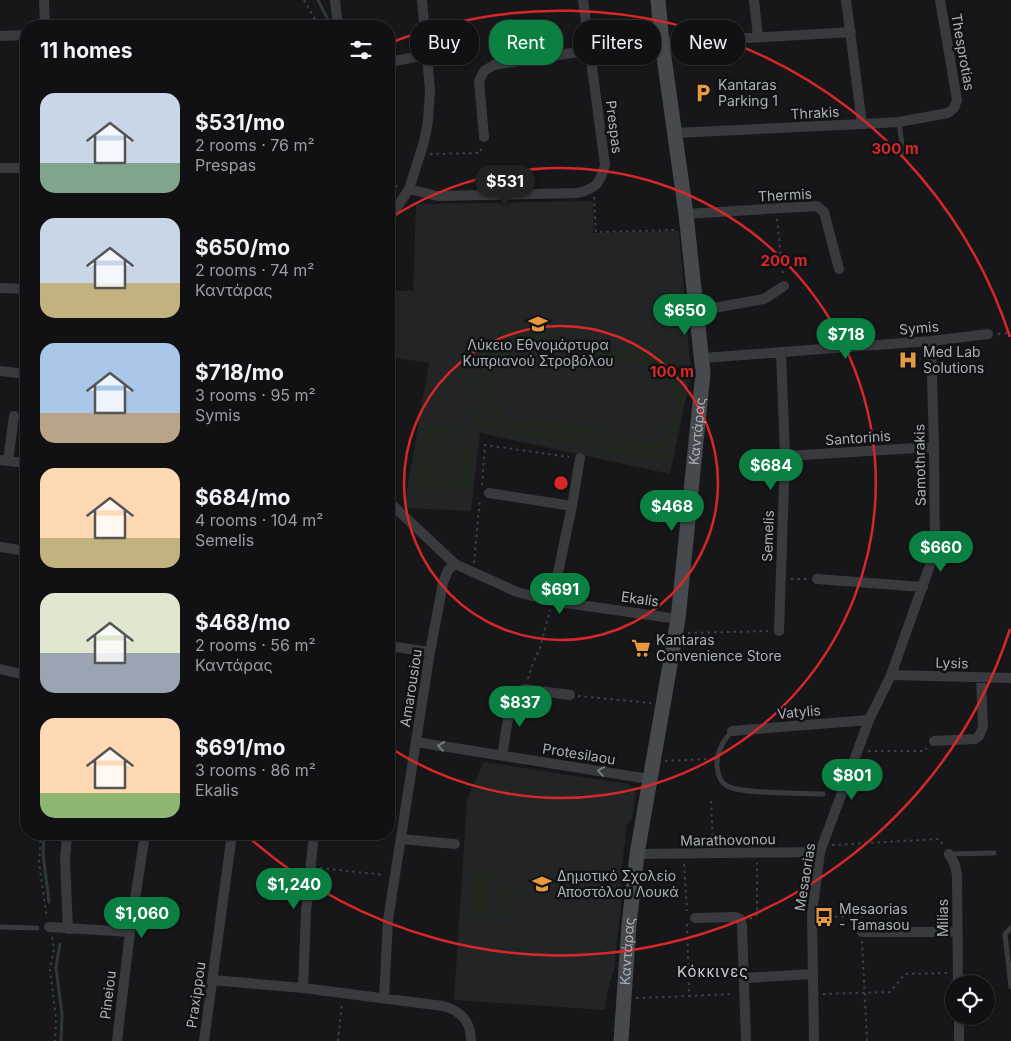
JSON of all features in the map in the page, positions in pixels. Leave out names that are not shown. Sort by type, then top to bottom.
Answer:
[{"type":"street","points":[[44,0],[45,20]]},
{"type":"street","points":[[335,0],[337,20]]},
{"type":"street","points":[[422,0],[423,20]]},
{"type":"street","name":"Prespas","points":[[583,0],[586,20]]},
{"type":"street","name":"Καντάρας","points":[[658,0],[660,20]]},
{"type":"street","points":[[754,0],[758,37]]},
{"type":"street","points":[[846,0],[862,124]]},
{"type":"street","name":"Thesprotias","points":[[940,0],[957,100],[954,108]]},
{"type":"street","points":[[661,38],[758,37],[850,32]]},
{"type":"street","points":[[0,36],[20,35]]},
{"type":"street","name":"Καντάρας","points":[[621,1041],[637,854],[677,626],[703,373],[686,214],[661,38]]},
{"type":"street","points":[[484,137],[479,81],[484,71],[494,65],[573,49]]},
{"type":"street","points":[[395,61],[410,58]]},
{"type":"street","points":[[395,210],[409,189],[428,121],[430,98],[427,65]]},
{"type":"street","name":"Prespas","points":[[592,65],[605,165],[601,177],[594,188]]},
{"type":"street","name":"Thrakis","points":[[675,133],[899,122],[948,112],[954,108]]},
{"type":"street","points":[[0,168],[20,168]]},
{"type":"street","points":[[409,189],[437,196],[578,193],[594,188]]},
{"type":"street","name":"Thermis","points":[[686,214],[818,206],[824,212],[839,269]]},
{"type":"street","points":[[697,311],[764,299],[784,286]]},
{"type":"street","points":[[0,288],[20,289]]},
{"type":"street","name":"Symis","points":[[702,358],[931,341],[988,334]]},
{"type":"street","name":"Samothrakis","points":[[923,587],[935,552],[931,341]]},
{"type":"street","name":"Semelis","points":[[779,631],[785,456],[781,352]]},
{"type":"street","points":[[0,371],[20,373]]},
{"type":"street","points":[[14,416],[4,461],[20,463]]},
{"type":"street","name":"Santorinis","points":[[785,456],[934,447]]},
{"type":"street","points":[[552,601],[580,458]]},
{"type":"street","points":[[489,493],[572,506]]},
{"type":"street","points":[[395,508],[455,564]]},
{"type":"street","points":[[0,548],[20,550]]},
{"type":"street","name":"Ekalis","points":[[455,564],[517,592],[552,601],[677,626]]},
{"type":"street","name":"Amarousiou","points":[[384,998],[388,920],[430,652],[443,583],[448,570],[455,564]]},
{"type":"street","points":[[817,579],[923,587]]},
{"type":"street","name":"Mesaorias","points":[[814,1041],[812,918],[821,849],[869,720],[891,675],[923,587]]},
{"type":"street","points":[[395,647],[430,652]]},
{"type":"street","points":[[0,669],[20,674]]},
{"type":"street","name":"Lysis","points":[[891,675],[1011,678]]},
{"type":"street","points":[[934,741],[975,740],[979,736],[983,727],[981,678]]},
{"type":"street","points":[[502,756],[515,696],[518,691],[525,688],[570,695]]},
{"type":"street","name":"Vatylis","points":[[732,731],[869,720]]},
{"type":"street","name":"Protesilaou","points":[[416,742],[649,779]]},
{"type":"street","points":[[402,839],[455,844]]},
{"type":"street","points":[[67,840],[65,860],[68,929]]},
{"type":"street","name":"Pineiou","points":[[117,1041],[130,932],[144,840]]},
{"type":"street","name":"Praxippou","points":[[204,1041],[231,840]]},
{"type":"street","points":[[303,988],[313,840]]},
{"type":"street","name":"Marathovonou","points":[[637,854],[757,853],[821,849]]},
{"type":"street","name":"Milias","points":[[949,854],[955,865],[957,875],[958,972]]},
{"type":"street","points":[[695,918],[735,917],[740,919],[745,978],[746,1041]]},
{"type":"street","points":[[49,926],[68,929],[130,932]]},
{"type":"street","points":[[862,932],[957,932]]},
{"type":"street","points":[[745,978],[813,974]]},
{"type":"street","points":[[212,980],[303,988],[443,1006],[458,1011],[470,1029],[471,1041]]},
{"type":"street","points":[[959,1025],[959,1041]]},
{"type":"lane","points":[[899,122],[903,153]]},
{"type":"lane","points":[[732,731],[721,747],[717,759],[719,775],[726,785],[740,790],[823,794]]},
{"type":"lane","points":[[949,854],[994,853]]},
{"type":"lane","points":[[0,927],[37,928]]},
{"type":"lane","points":[[1011,928],[1005,934],[1011,987]]},
{"type":"path","points":[[304,0],[316,20]]},
{"type":"path","points":[[420,154],[480,153],[484,137]]},
{"type":"path","points":[[594,188],[596,232],[688,230]]},
{"type":"path","points":[[776,209],[784,286]]},
{"type":"path","points":[[988,334],[1011,333]]},
{"type":"path","points":[[474,572],[485,445],[580,458]]},
{"type":"path","points":[[781,579],[817,579]]},
{"type":"path","points":[[525,688],[540,648],[552,601]]},
{"type":"path","points":[[677,626],[779,631]]},
{"type":"path","points":[[570,695],[663,704]]},
{"type":"path","points":[[857,752],[924,750],[934,741]]},
{"type":"path","points":[[653,761],[717,759]]},
{"type":"path","points":[[711,801],[714,854]]},
{"type":"path","points":[[821,849],[939,839],[949,854]]},
{"type":"path","points":[[742,925],[757,915],[757,853]]},
{"type":"path","points":[[684,854],[689,996]]},
{"type":"path","points":[[310,868],[394,876]]},
{"type":"path","points":[[812,918],[863,916],[862,932],[867,1041]]},
{"type":"path","points":[[813,995],[890,992],[905,974],[958,972]]},
{"type":"path","points":[[338,1041],[344,993]]},
{"type":"path","points":[[624,998],[745,994]]},
{"type":"shaded area","name":"Λύκειο Εθνομάρτυρα Κυπριανού Στροβόλου","points":[[593,201],[594,233],[679,231],[691,374],[670,474],[480,433],[471,511],[404,508],[429,363],[395,358],[395,291],[413,291],[416,204]]},
{"type":"shaded area","points":[[523,328],[543,330],[550,335],[666,356],[681,366],[686,377],[679,424],[670,440],[663,447],[672,450],[670,463],[473,426],[474,414],[485,414],[478,394],[478,382],[483,359],[489,348],[504,333]],"holes":[[[523,343],[661,369],[673,388],[676,411],[668,431],[660,439],[649,444],[634,443],[634,436],[524,417],[523,423],[509,418],[500,409],[495,397],[493,384],[495,370],[501,358],[510,348]]]},
{"type":"shaded area","points":[[421,425],[451,428],[443,491],[413,488]]},
{"type":"shaded area","points":[[451,447],[474,449],[470,489],[446,486]]},
{"type":"shaded area","name":"Δημοτικό Σχολείο Αποστόλου Λουκά","points":[[484,762],[628,784],[635,789],[632,819],[627,824],[620,883],[623,886],[614,970],[608,989],[605,1010],[454,1000],[467,799]]},
{"type":"shaded area","points":[[471,873],[493,874],[491,914],[469,913]]},
{"type":"shaded area","points":[[498,886],[513,887],[511,915],[496,914]]},
{"type":"waterway","points":[[318,0],[328,20]]},
{"type":"waterway","points":[[44,840],[43,854],[49,902]]},
{"type":"waterway","points":[[60,944],[56,967],[62,1015],[61,1041]]},
{"type":"place","name":"Kantaras Parking 1","points":[[703,93]]},
{"type":"place","name":"Λύκειο Εθνομάρτυρα Κυπριανού Στροβόλου","points":[[538,324]]},
{"type":"place","name":"Med Lab Solutions","points":[[908,360]]},
{"type":"place","name":"Kantaras Convenience Store","points":[[641,648]]},
{"type":"place","name":"Δημοτικό Σχολείο Αποστόλου Λουκά","points":[[542,884]]},
{"type":"place","name":"Mesaorias - Tamasou","points":[[824,917]]},
{"type":"district","name":"Κόκκινες","points":[[713,972]]}]
